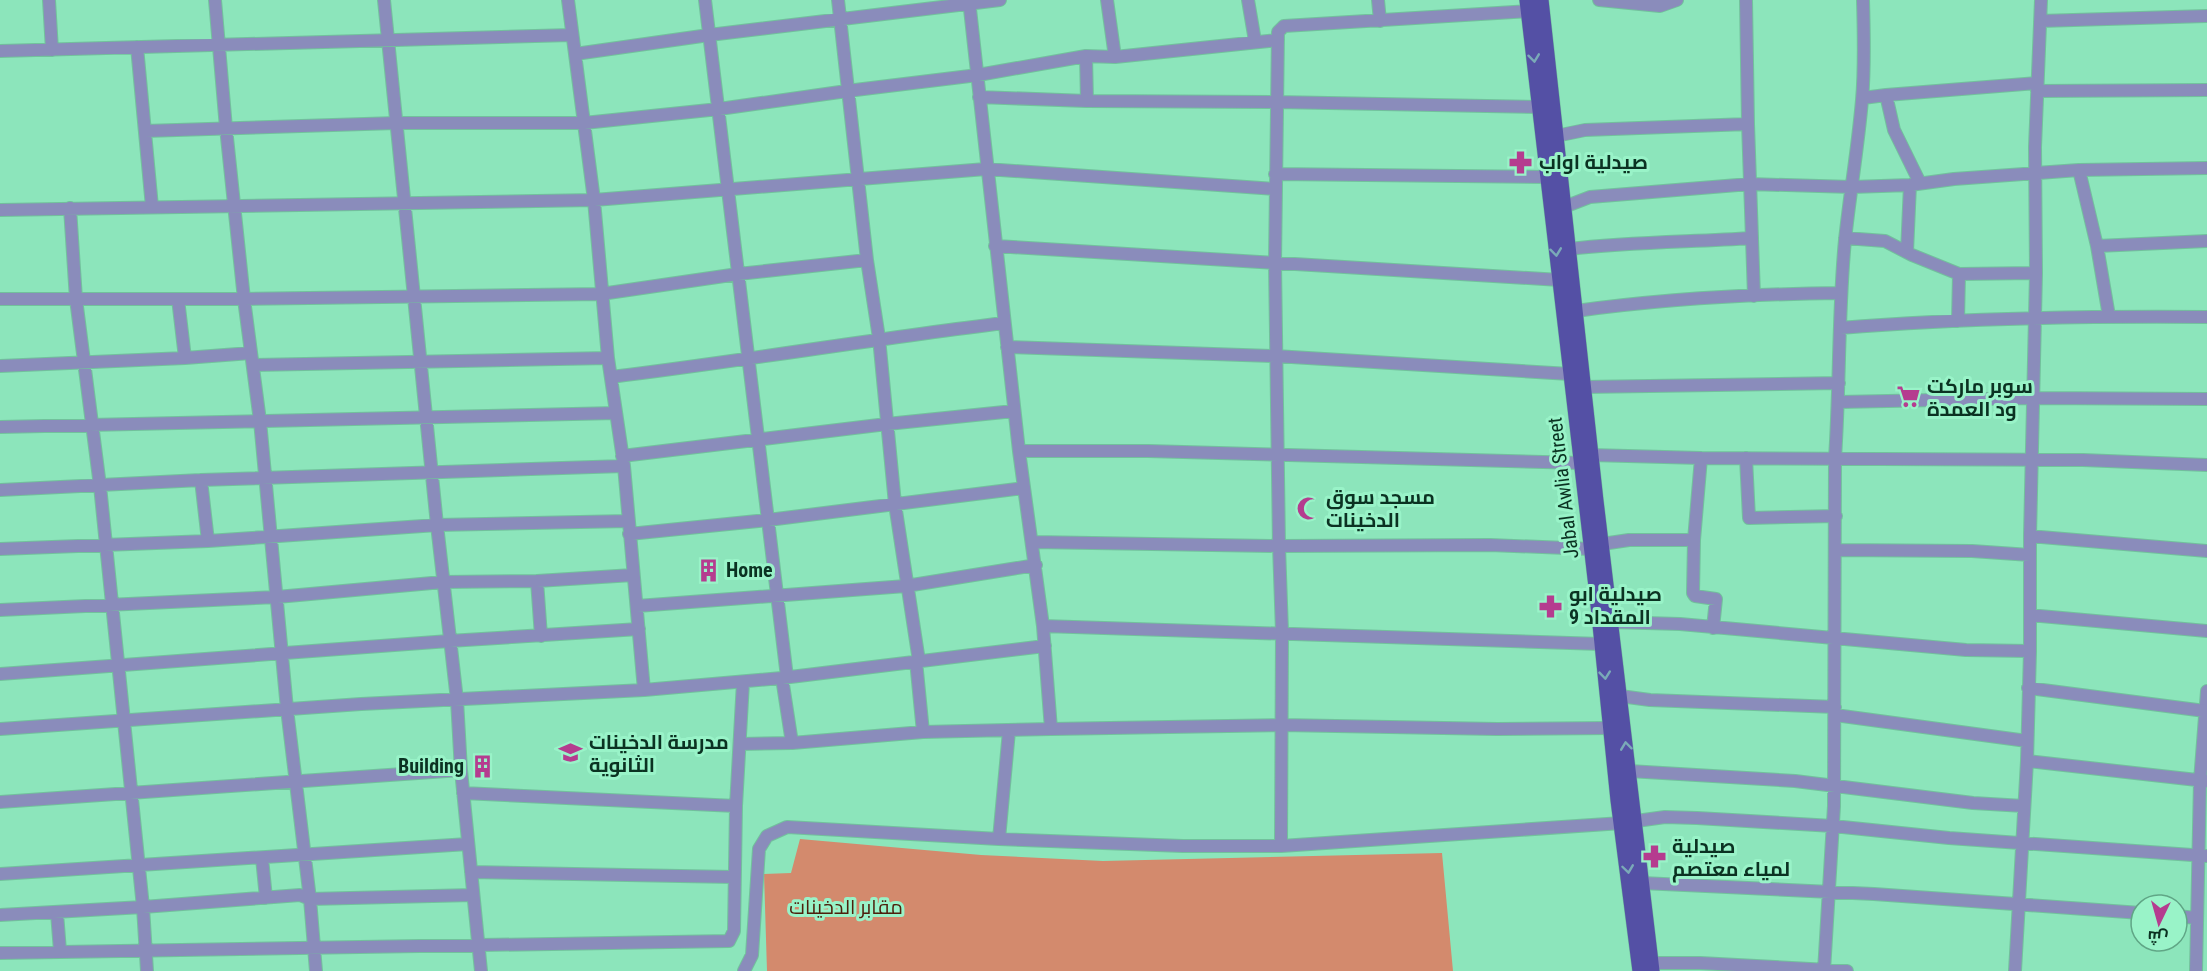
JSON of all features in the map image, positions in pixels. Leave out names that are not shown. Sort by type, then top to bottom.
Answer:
[{"type":"main road","name":"Jabal Awlia Street","points":[[1541,0],[1575,311],[1570,374],[1586,459],[1596,547],[1601,644],[1611,728],[1628,822],[1648,968]]},
{"type":"main road","name":"Jabal Awlia Street","points":[[1528,5],[1560,280],[1584,387],[1586,459]]},
{"type":"main road","name":"Jabal Awlia Street","points":[[1596,547],[1611,622],[1629,771],[1628,822],[1642,883],[1648,968]]},
{"type":"street","points":[[49,0],[52,50]]},
{"type":"street","points":[[215,0],[226,128],[260,422],[287,710],[310,899],[316,971]]},
{"type":"street","points":[[384,0],[436,525],[457,700],[463,793],[481,971]]},
{"type":"street","points":[[568,0],[594,200],[608,358],[623,461],[644,690]]},
{"type":"street","points":[[705,0],[778,597],[792,744]]},
{"type":"street","points":[[838,0],[857,179],[879,338],[895,504],[917,661],[923,732]]},
{"type":"street","points":[[575,54],[969,1],[1000,0]]},
{"type":"street","points":[[1107,0],[1115,57]]},
{"type":"street","points":[[1248,0],[1255,41]]},
{"type":"street","points":[[1378,0],[1380,21]]},
{"type":"street","points":[[1599,0],[1660,6],[1677,0]]},
{"type":"street","points":[[1746,0],[1754,296]]},
{"type":"street","points":[[1824,970],[1833,826],[1835,458],[1839,402],[1841,293],[1845,238],[1863,98],[1865,41],[1863,0]]},
{"type":"street","points":[[2015,971],[2027,760],[2030,651],[2030,536],[2036,273],[2035,173],[2041,0]]},
{"type":"street","points":[[969,1],[1014,411],[1043,626],[1051,729]]},
{"type":"street","points":[[1281,846],[1282,632],[1275,356],[1278,32],[1284,26],[1380,21],[1528,5]]},
{"type":"street","points":[[2040,21],[2207,16]]},
{"type":"street","points":[[0,51],[571,35]]},
{"type":"street","points":[[146,131],[396,123],[584,123],[719,109],[978,75],[1086,56],[1115,57],[1278,40]]},
{"type":"street","points":[[137,46],[152,207]]},
{"type":"street","points":[[1086,56],[1087,101]]},
{"type":"street","points":[[1863,98],[2037,87],[2207,90]]},
{"type":"street","points":[[1886,95],[1894,130],[1915,184],[1907,252]]},
{"type":"street","points":[[979,97],[1087,101],[1540,107]]},
{"type":"street","points":[[1556,136],[1595,129],[1748,124]]},
{"type":"street","points":[[1564,207],[1590,197],[1750,184],[1852,187],[2079,170],[2207,168]]},
{"type":"street","points":[[0,210],[405,205],[594,200],[986,169],[1275,189]]},
{"type":"street","points":[[2079,170],[2097,246],[2109,316]]},
{"type":"street","points":[[1275,174],[1548,177]]},
{"type":"street","points":[[70,208],[76,299],[100,486],[104,545],[144,907],[147,971]]},
{"type":"street","points":[[1569,249],[1620,244],[1752,238]]},
{"type":"street","points":[[1845,238],[1885,241],[1959,274],[2036,273]]},
{"type":"street","points":[[2097,246],[2207,241]]},
{"type":"street","points":[[995,246],[1560,280]]},
{"type":"street","points":[[0,299],[244,299],[601,294],[738,274],[867,260]]},
{"type":"street","points":[[1958,321],[1959,274]]},
{"type":"street","points":[[1575,311],[1627,304],[1841,293]]},
{"type":"street","points":[[178,299],[185,358]]},
{"type":"street","points":[[1840,328],[1934,321],[2109,316],[2207,317]]},
{"type":"street","points":[[611,377],[749,360],[879,338],[1004,323]]},
{"type":"street","points":[[1007,347],[1275,356],[1570,374]]},
{"type":"street","points":[[0,366],[185,358],[421,362],[608,358]]},
{"type":"street","points":[[1584,387],[1839,383]]},
{"type":"street","points":[[1839,402],[2033,398],[2207,399]]},
{"type":"street","points":[[0,490],[201,480],[432,473],[623,461],[757,440],[1014,411]]},
{"type":"street","points":[[0,427],[616,413]]},
{"type":"street","points":[[1019,451],[1148,451],[1277,456],[1586,459],[2083,460],[2207,465]]},
{"type":"street","points":[[1701,458],[1694,540],[1693,593],[1695,596],[1716,599],[1713,628]]},
{"type":"street","points":[[1746,458],[1749,518],[1836,516]]},
{"type":"street","points":[[201,480],[207,541]]},
{"type":"street","points":[[629,534],[768,520],[1024,489]]},
{"type":"street","points":[[0,549],[207,541],[436,525],[628,521]]},
{"type":"street","points":[[2030,536],[2207,552]]},
{"type":"street","points":[[1033,542],[1279,546],[1596,547],[1629,540],[1694,540]]},
{"type":"street","points":[[1836,550],[1972,551],[2030,555]]},
{"type":"street","points":[[637,606],[778,597],[906,585],[1036,565]]},
{"type":"street","points":[[0,610],[277,597],[443,582],[537,581],[633,575]]},
{"type":"street","points":[[537,581],[541,636]]},
{"type":"street","points":[[2030,615],[2207,632]]},
{"type":"street","points":[[1611,622],[1644,622],[1966,650],[2030,651]]},
{"type":"street","points":[[1043,626],[1601,644]]},
{"type":"street","points":[[0,674],[639,629]]},
{"type":"street","points":[[0,729],[644,690],[743,682],[1045,646]]},
{"type":"street","points":[[0,953],[729,941],[734,931],[733,877],[743,682]]},
{"type":"street","points":[[2028,688],[2205,711]]},
{"type":"street","points":[[2196,971],[2196,918],[2202,856],[2207,692]]},
{"type":"street","points":[[1620,696],[1650,700],[1835,711],[2027,741]]},
{"type":"street","points":[[740,744],[792,744],[923,732],[1051,729],[1282,725],[1497,729],[1611,728]]},
{"type":"street","points":[[999,839],[1009,731]]},
{"type":"street","points":[[2027,760],[2203,781]]},
{"type":"street","points":[[0,802],[461,770]]},
{"type":"street","points":[[1629,771],[1834,785],[1871,792],[2024,806]]},
{"type":"street","points":[[463,793],[736,806]]},
{"type":"street","points":[[743,971],[752,955],[759,849],[767,836],[787,826],[999,839],[1184,846],[1281,846],[1628,822],[1665,817],[1833,826],[2021,844],[2202,856]]},
{"type":"street","points":[[0,874],[468,844]]},
{"type":"street","points":[[262,858],[266,898]]},
{"type":"street","points":[[471,872],[733,877]]},
{"type":"street","points":[[1642,883],[1828,892],[2129,913]]},
{"type":"street","points":[[0,915],[300,895],[310,899],[473,895]]},
{"type":"street","points":[[57,913],[60,951]]},
{"type":"street","points":[[2189,917],[2196,918]]},
{"type":"street","points":[[1648,968],[1700,963],[1847,971]]},
{"type":"green space","name":"مقابر الدخينات","points":[[800,839],[981,855],[1103,861],[1442,853],[1453,971],[767,971],[764,874],[791,873]]},
{"type":"place","name":"صيدلية اواب","points":[[1521,162]]},
{"type":"place","name":"سوبر ماركت ود العمدة","points":[[1909,397]]},
{"type":"place","name":"مسجد سوق الدخينات","points":[[1308,509]]},
{"type":"place","name":"Home","points":[[708,570]]},
{"type":"place","name":"صيدلية ابو المقداد 9","points":[[1551,606]]},
{"type":"place","name":"مدرسة الدخينات الثانوية","points":[[571,753]]},
{"type":"place","name":"Building","points":[[482,766]]},
{"type":"place","name":"صيدلية لمياء معتصم","points":[[1654,857]]}]
